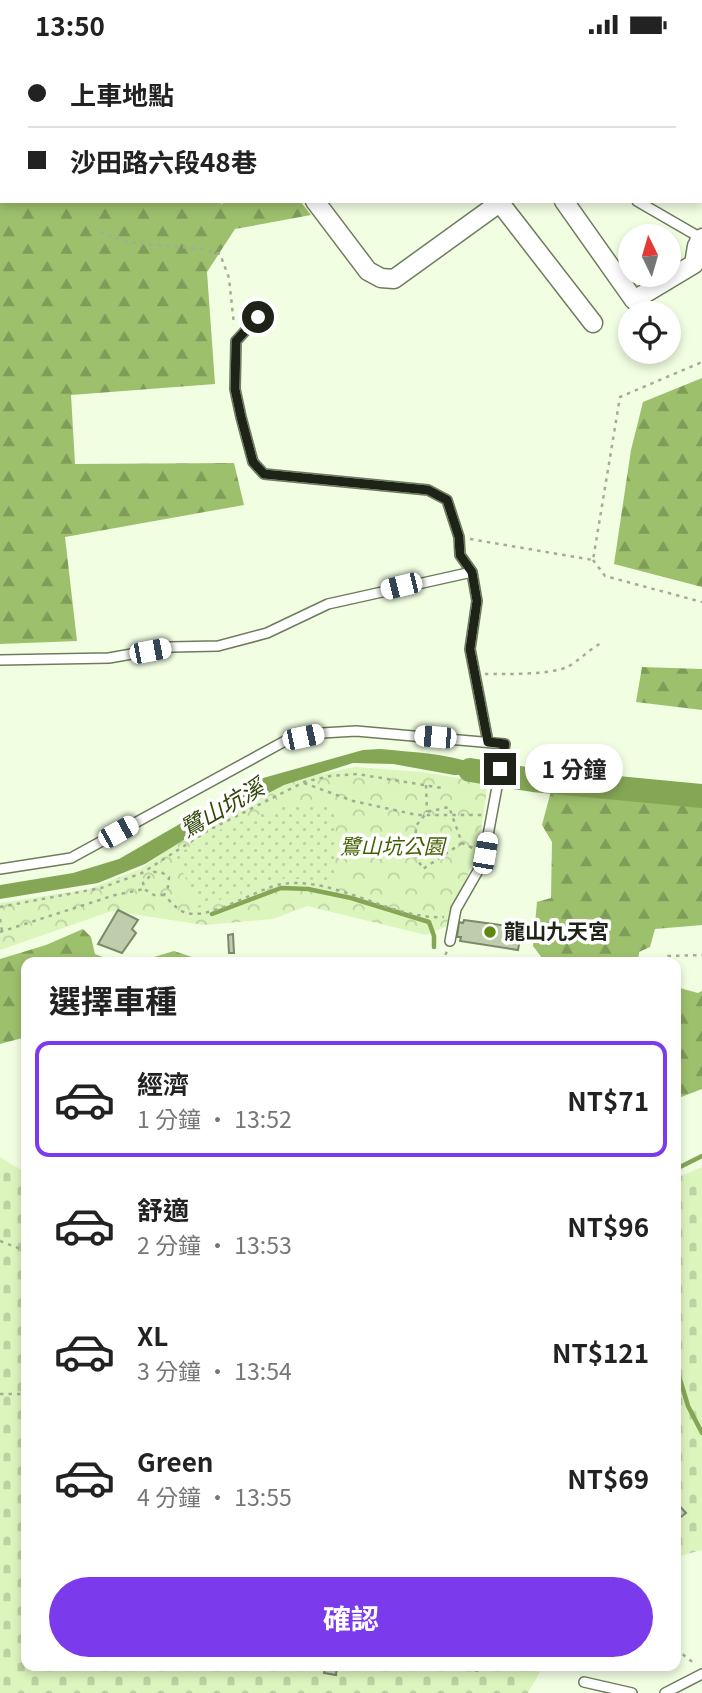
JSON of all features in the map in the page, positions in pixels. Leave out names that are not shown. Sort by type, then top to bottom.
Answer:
[{"type":"street","points":[[317,203],[368,271],[381,278],[394,279],[500,203]]},
{"type":"street","points":[[502,203],[593,323]]},
{"type":"street","points":[[565,203],[634,300],[694,264],[700,244]]},
{"type":"lane","points":[[640,203],[694,234],[700,244]]},
{"type":"lane","points":[[258,317],[236,341],[235,389],[253,462],[264,474],[428,490],[447,500],[459,537],[460,555],[472,572],[477,601],[470,649],[488,742]]},
{"type":"lane","points":[[0,660],[109,658],[171,647],[218,646],[267,633],[328,604],[472,572]]},
{"type":"lane","points":[[0,869],[71,857],[285,741],[322,733],[355,731],[505,744],[483,862],[456,909],[450,941]]},
{"type":"lane","points":[[665,1693],[702,1672]]},
{"type":"lane","points":[[584,1682],[632,1693]]},
{"type":"path","points":[[100,232],[127,242],[201,249],[220,254],[233,295],[236,349]]},
{"type":"path","points":[[593,560],[620,397],[702,362]]},
{"type":"path","points":[[459,537],[593,560],[605,576],[702,602]]},
{"type":"path","points":[[475,674],[539,672],[568,667],[590,648],[603,642]]},
{"type":"path","points":[[0,907],[101,888],[145,870],[209,830],[304,782],[357,774],[442,787]]},
{"type":"path","points":[[304,782],[353,801],[416,815],[492,814]]},
{"type":"path","points":[[426,785],[427,812]]},
{"type":"path","points":[[461,843],[423,869],[415,855],[416,826],[427,812],[449,807],[461,843],[485,853]]},
{"type":"path","points":[[145,870],[148,877]]},
{"type":"path","points":[[144,889],[143,883],[148,877],[154,872],[161,872],[169,877],[169,887],[164,895]]},
{"type":"path","points":[[0,919],[1,931],[115,895],[144,889],[155,895],[164,895],[181,912],[198,914],[281,884],[307,885],[369,899],[404,913],[428,918],[455,916]]},
{"type":"path","points":[[666,957],[702,955]]},
{"type":"path","points":[[0,1241],[21,1249]]},
{"type":"path","points":[[0,1394],[21,1394]]},
{"type":"path","points":[[681,1653],[702,1672]]},
{"type":"green space","points":[[0,203],[302,203],[311,215],[235,229],[207,272],[215,384],[71,395],[75,464],[234,463],[244,505],[65,537],[77,641],[0,644]]},
{"type":"green space","points":[[702,378],[702,587],[614,564],[631,450],[643,402]]},
{"type":"green space","points":[[642,667],[702,669],[702,710],[636,702]]},
{"type":"green space","name":"鷺山坑公園","points":[[355,767],[422,772],[488,783],[478,850],[447,926],[426,935],[307,906],[273,919],[204,925],[112,911],[0,950],[0,903],[89,889],[140,869],[205,824],[273,784]]},
{"type":"green space","points":[[551,791],[702,805],[702,925],[655,929],[650,947],[639,952],[638,957],[541,957],[533,946],[537,902],[551,898],[552,842],[542,825]]},
{"type":"green space","points":[[336,804],[335,881],[278,878],[198,908],[176,855],[214,832],[279,807]]},
{"type":"green space","points":[[83,929],[91,937],[95,954],[103,957],[21,957],[21,1038],[0,1044],[0,959],[46,945]]},
{"type":"green space","points":[[174,951],[192,957],[154,957]]},
{"type":"green space","points":[[681,988],[698,993],[702,991],[702,1089],[681,1097]]},
{"type":"green space","points":[[0,1157],[21,1170],[21,1671],[540,1671],[528,1693],[0,1693]]},
{"type":"green space","points":[[702,1167],[702,1550],[681,1556],[681,1176]]},
{"type":"water","points":[[380,749],[454,758],[495,774],[454,775],[393,764],[353,763],[284,785],[208,825],[145,864],[98,883],[0,899],[0,885],[73,873],[119,859],[256,780],[363,750]]},
{"type":"building","points":[[118,910],[138,920],[132,929],[136,933],[122,953],[98,944]]},
{"type":"building","name":"龍山九天宮","points":[[464,920],[522,928],[518,950],[460,941],[461,937],[457,937],[459,922],[463,923]]},
{"type":"building","points":[[233,934],[234,953],[229,953],[228,935]]},
{"type":"building","points":[[325,1671],[336,1671],[336,1675]]},
{"type":"waterway","name":"鷺山坑溪","points":[[470,770],[533,780],[702,796]]},
{"type":"waterway","points":[[212,914],[281,888],[308,889],[351,898],[429,922],[434,936],[434,947]]},
{"type":"waterway","points":[[681,1166],[702,1156]]},
{"type":"waterway","points":[[681,1383],[688,1406],[702,1433]]},
{"type":"place","name":"龍山九天宮","points":[[490,932]]},
{"type":"route","points":[[258,317],[236,341],[235,389],[253,462],[264,474],[428,490],[447,500],[459,537],[460,555],[472,572],[477,601],[470,649],[488,742],[505,744],[500,769]]}]
